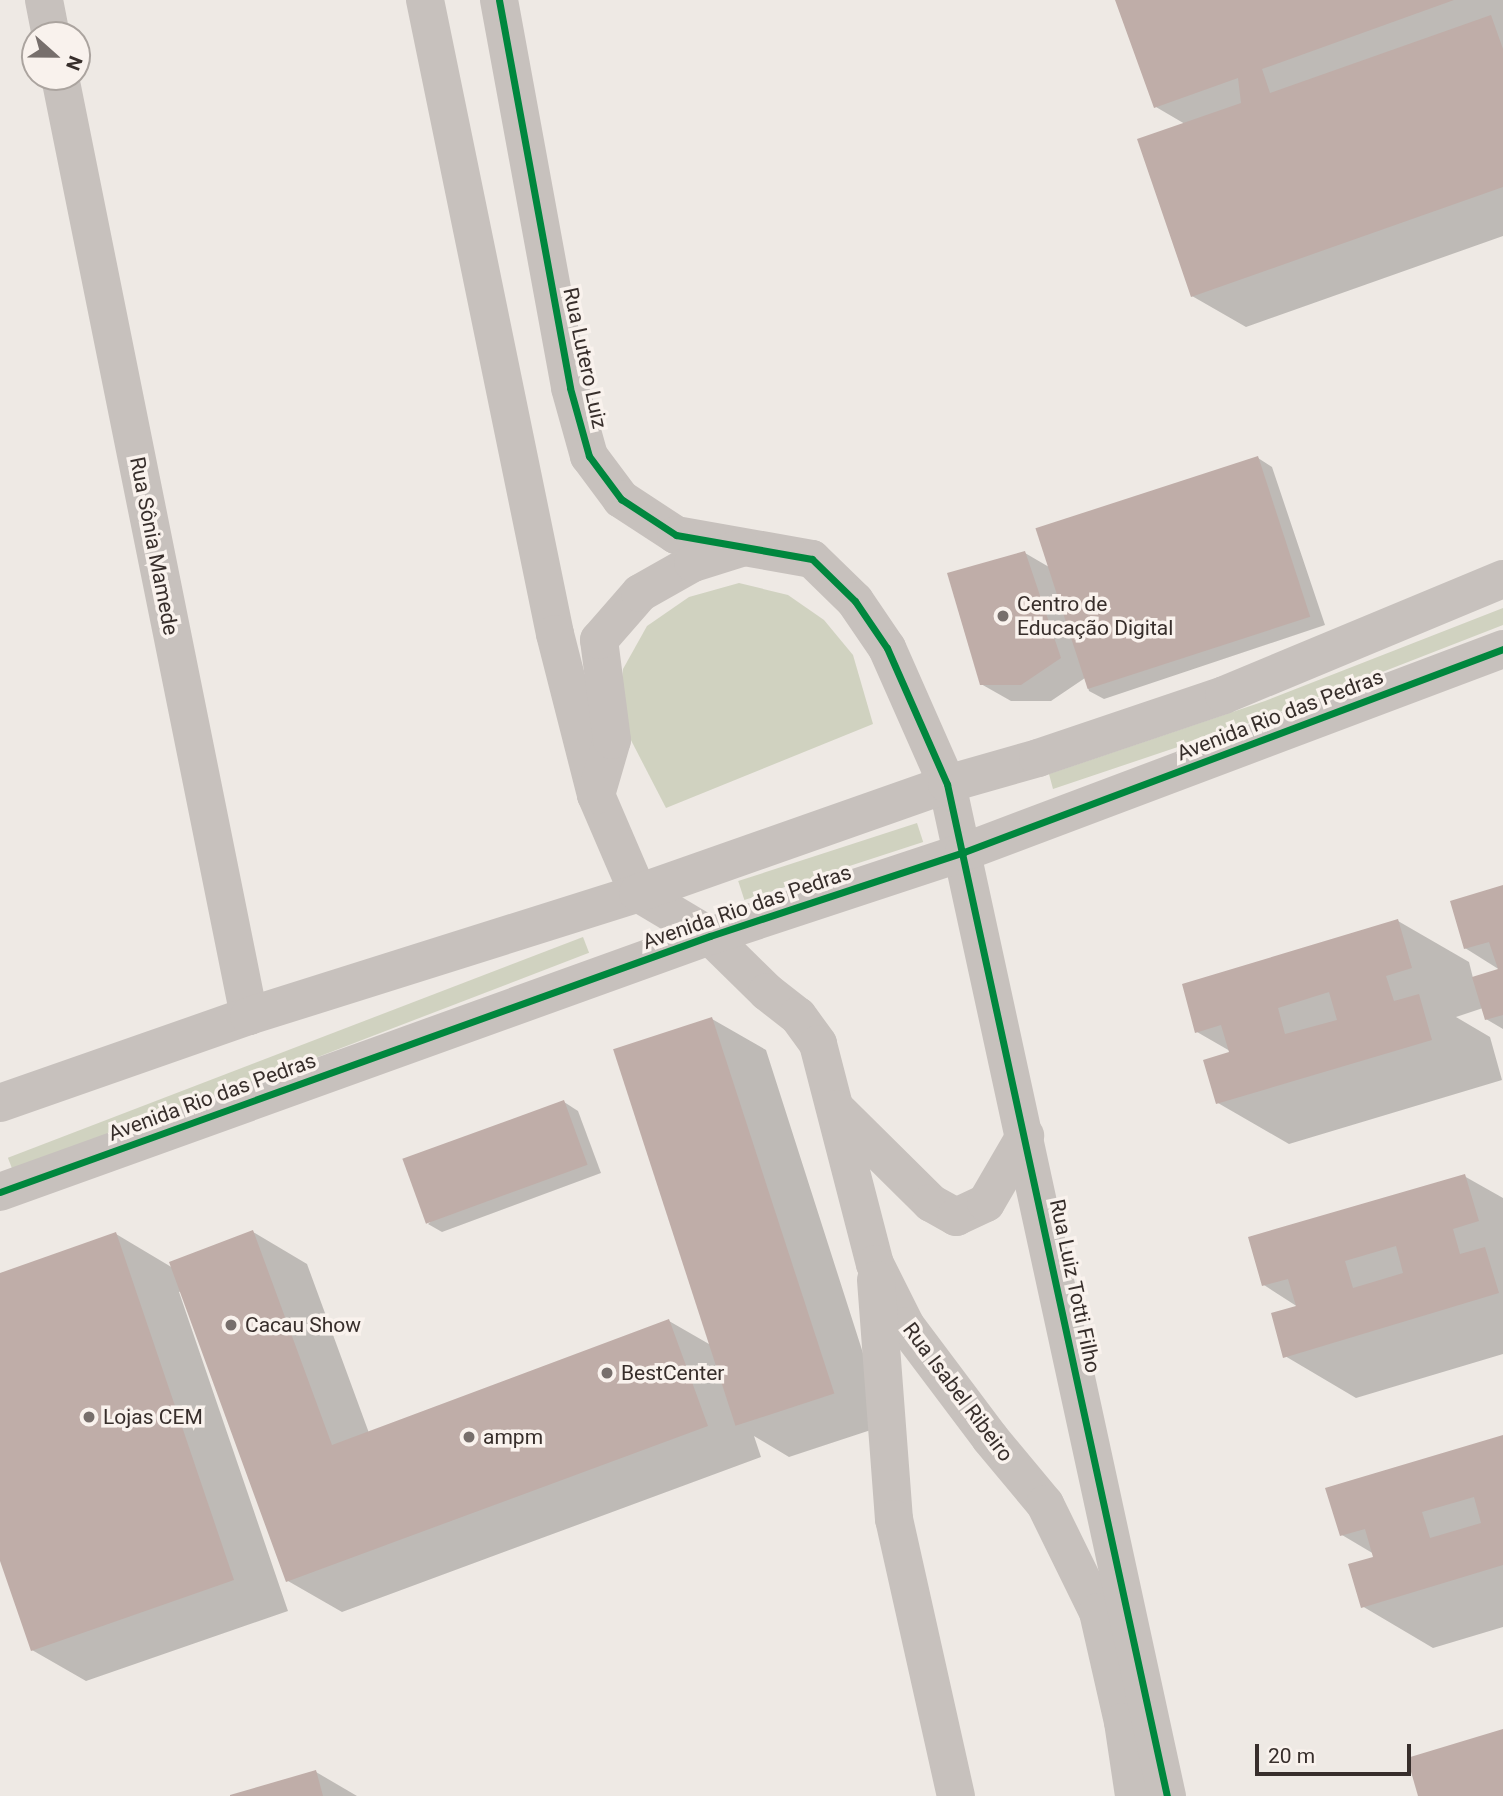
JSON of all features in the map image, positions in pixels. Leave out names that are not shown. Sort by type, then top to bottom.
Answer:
[{"type":"street","points":[[44,0],[48,21]]},
{"type":"street","points":[[425,0],[555,634],[596,795],[638,893],[710,936]]},
{"type":"street","name":"Rua Lutero Luiz","points":[[499,0],[570,388],[589,456],[621,499],[676,535],[812,559],[855,601],[887,648],[947,784]]},
{"type":"street","name":"Rua Sônia Mamede","points":[[63,91],[249,1016]]},
{"type":"street","points":[[596,795],[612,740],[599,639],[640,593],[693,563],[746,546]]},
{"type":"street","name":"Avenida Rio das Pedras","points":[[0,1103],[249,1016],[638,893],[947,784],[1038,758],[1224,695],[1503,579]]},
{"type":"street","name":"Avenida Rio das Pedras","points":[[0,1192],[710,936],[964,852],[1503,649]]},
{"type":"street","name":"Rua Luiz Totti Filho","points":[[947,784],[1025,1136],[1151,1795]]},
{"type":"street","name":"Rua Isabel Ribeiro","points":[[710,936],[767,992],[798,1016],[818,1044],[875,1264],[906,1326],[990,1438],[1045,1504],[1098,1612],[1123,1722],[1151,1795]]},
{"type":"street","points":[[834,1107],[931,1203],[956,1217],[986,1203],[1025,1136]]},
{"type":"street","points":[[875,1264],[894,1519],[956,1796]]},
{"type":"green space","points":[[739,583],[788,595],[824,620],[853,655],[873,724],[666,808],[618,715],[623,669],[647,626],[689,597]]},
{"type":"green space","points":[[1503,608],[1503,625],[1264,718],[1053,789],[1049,774],[1265,701]]},
{"type":"green space","points":[[917,823],[923,842],[744,900],[738,881]]},
{"type":"green space","points":[[583,937],[589,953],[14,1174],[8,1158]]},
{"type":"building","points":[[1115,0],[1454,0],[1262,69],[1270,93],[1491,15],[1503,49],[1503,187],[1191,297],[1137,139],[1241,103],[1238,78],[1154,108]]},
{"type":"building","points":[[1258,456],[1310,617],[1088,689],[1035,528]]},
{"type":"building","name":"Centro de Educação Digital","points":[[1025,551],[1061,658],[1021,685],[980,685],[947,573]]},
{"type":"building","points":[[1503,885],[1503,1015],[1485,1020],[1472,977],[1498,969],[1489,942],[1464,949],[1450,901]]},
{"type":"building","points":[[1398,919],[1412,968],[1386,976],[1394,1001],[1419,994],[1432,1040],[1216,1104],[1203,1060],[1229,1052],[1221,1025],[1195,1033],[1182,984]],"holes":[[[1329,992],[1337,1020],[1285,1034],[1278,1008]]]},
{"type":"building","points":[[712,1017],[834,1394],[735,1426],[613,1049]]},
{"type":"building","points":[[564,1100],[588,1165],[426,1224],[402,1159]]},
{"type":"building","points":[[1465,1174],[1479,1221],[1453,1229],[1460,1254],[1485,1247],[1499,1293],[1283,1358],[1271,1313],[1296,1306],[1288,1279],[1262,1286],[1248,1237]],"holes":[[[1396,1246],[1403,1273],[1353,1288],[1345,1261]]]},
{"type":"building","name":"BestCenter","points":[[253,1230],[332,1445],[669,1319],[708,1426],[286,1582],[169,1262]]},
{"type":"building","name":"Lojas CEM","points":[[116,1232],[234,1580],[31,1651],[0,1561],[0,1273]]},
{"type":"building","points":[[1503,1435],[1503,1565],[1361,1608],[1348,1564],[1373,1557],[1365,1529],[1340,1536],[1325,1488]],"holes":[[[1474,1497],[1481,1523],[1430,1538],[1422,1512]]]},
{"type":"building","points":[[1503,1729],[1503,1796],[1418,1796],[1407,1758]]},
{"type":"building","points":[[316,1770],[323,1796],[230,1796],[230,1795]]},
{"type":"cycle path","points":[[499,0],[570,388],[589,456],[621,499],[676,535],[812,559],[855,601],[887,648],[947,784],[1167,1796]]},
{"type":"cycle path","points":[[0,1192],[710,936],[964,852],[1503,649]]},
{"type":"place","name":"Centro de Educação Digital","points":[[1003,616]]},
{"type":"place","name":"Cacau Show","points":[[231,1325]]},
{"type":"place","name":"BestCenter","points":[[607,1373]]},
{"type":"place","name":"Lojas CEM","points":[[89,1417]]},
{"type":"place","name":"ampm","points":[[469,1437]]}]
